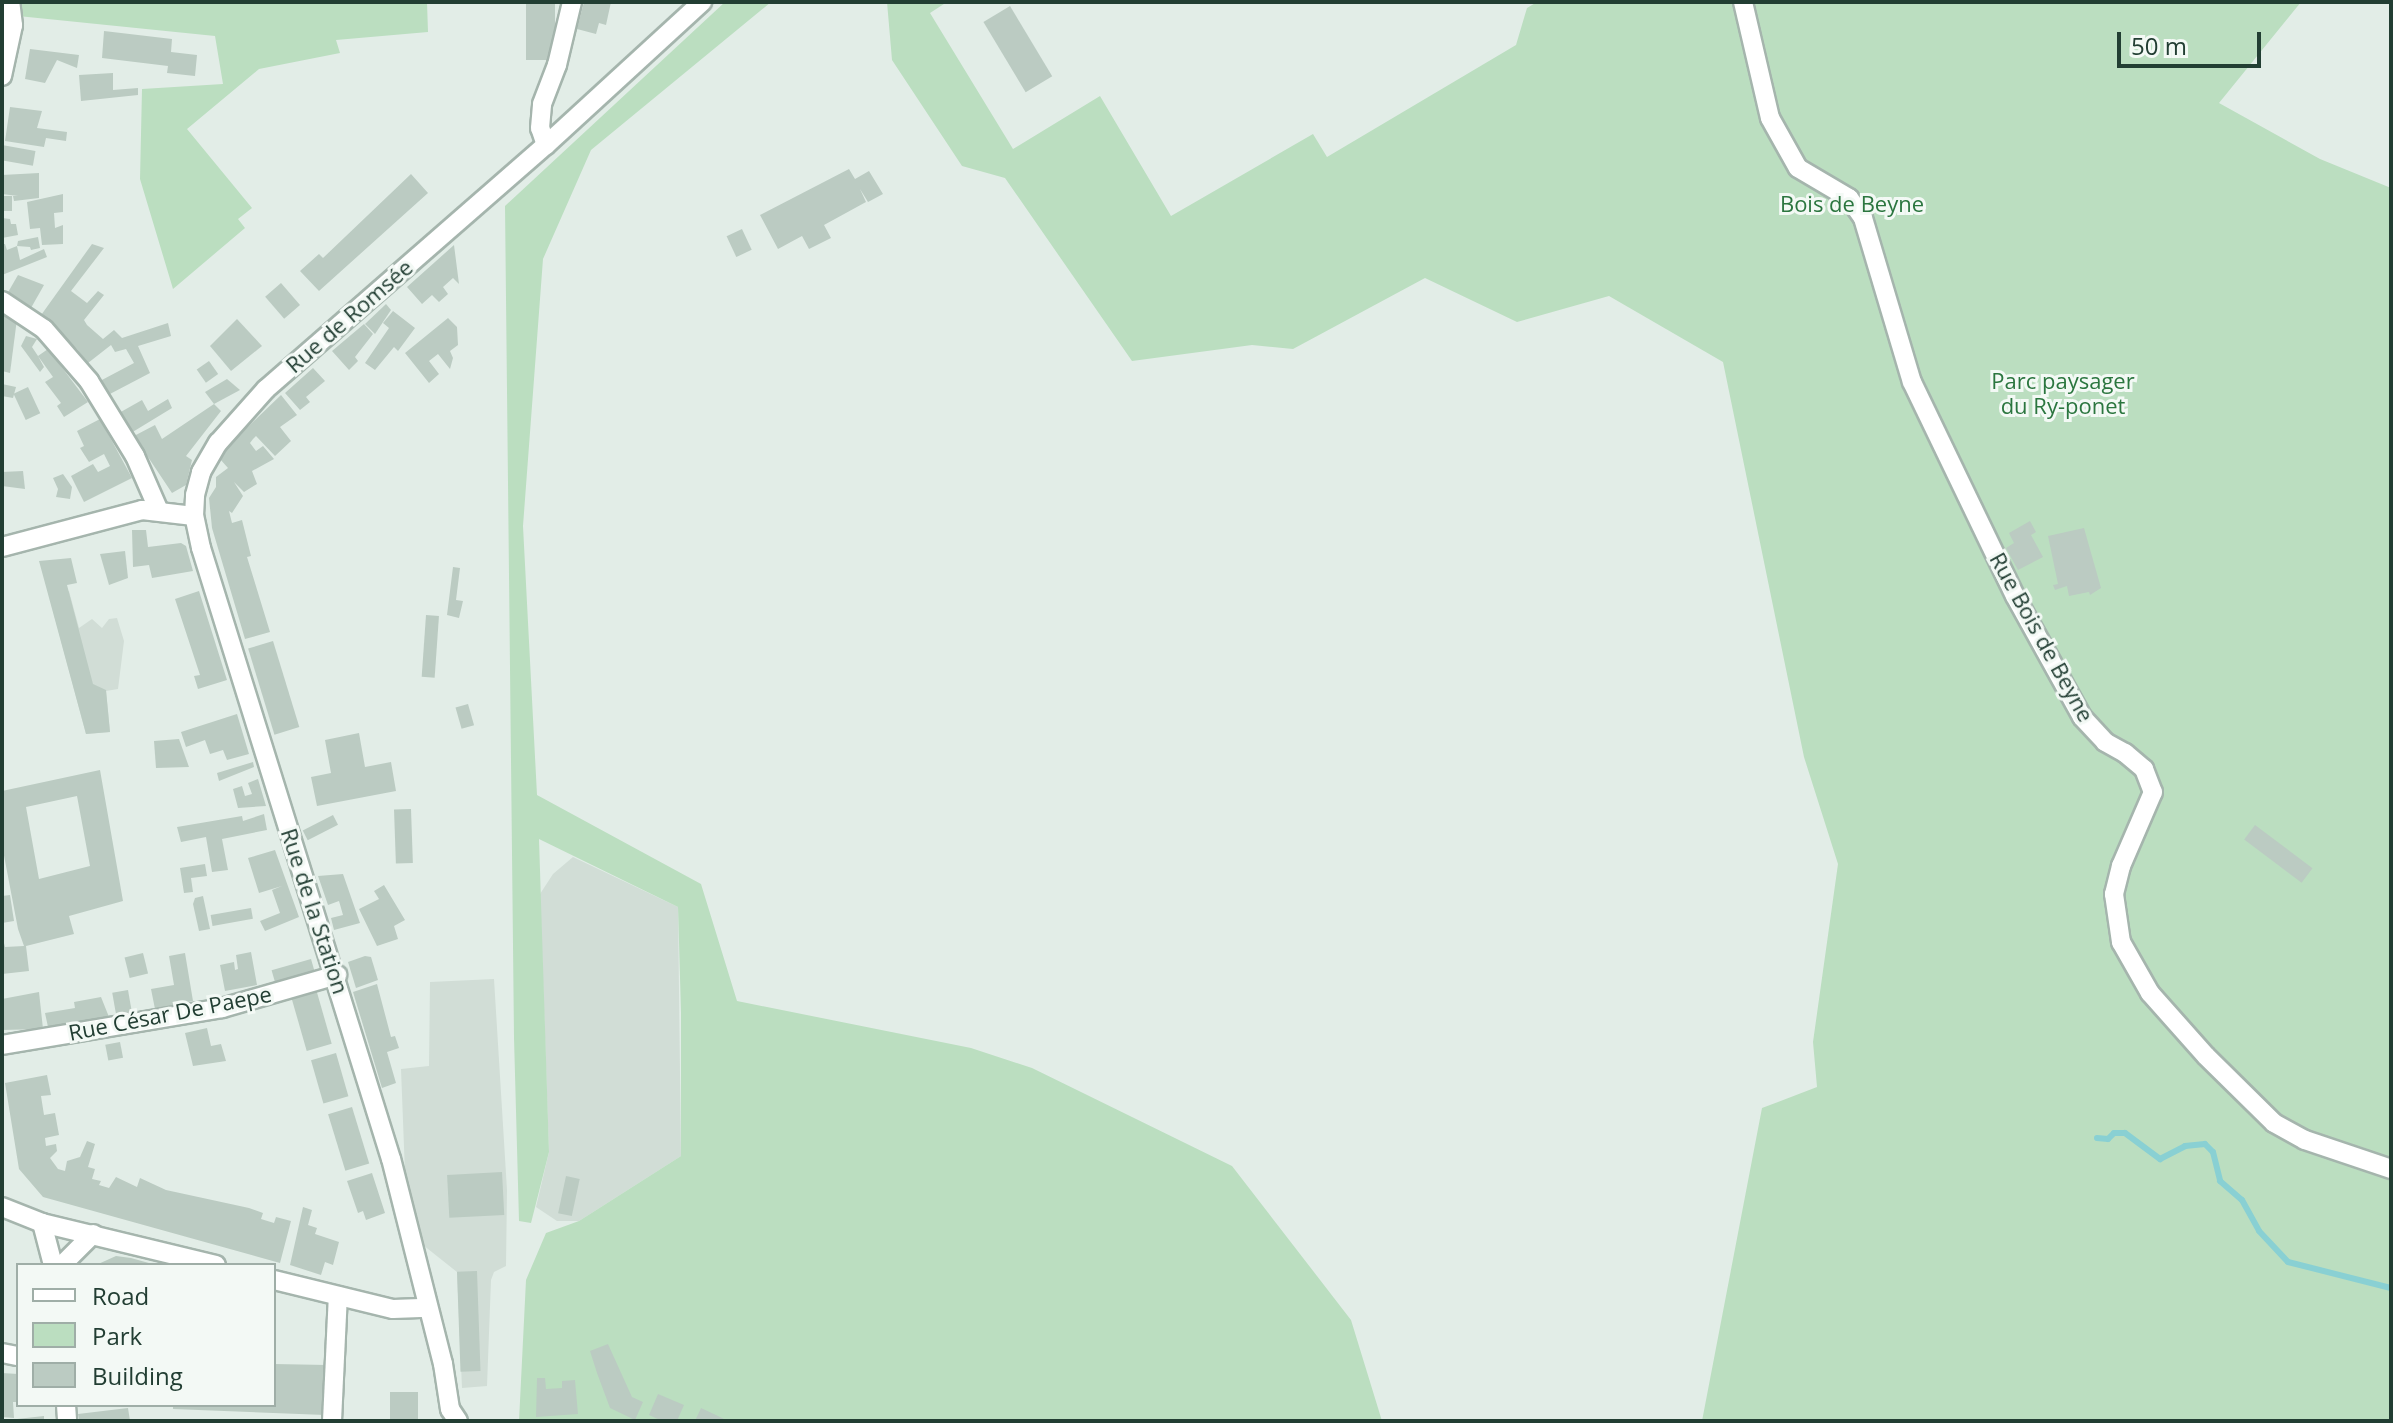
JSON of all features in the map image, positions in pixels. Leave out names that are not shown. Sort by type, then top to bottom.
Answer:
[{"type":"street","points":[[2,76],[13,25],[10,2]]},
{"type":"street","points":[[546,145],[540,128],[542,104],[557,65],[572,2]]},
{"type":"street","name":"Rue de Romsée","points":[[194,516],[201,472],[212,452],[266,389],[546,145],[702,2]]},
{"type":"street","name":"Rue Bois de Beyne","points":[[1743,2],[1770,118],[1798,168],[1849,198],[1863,218],[1912,382],[2015,596],[2082,717],[2105,742],[2144,769],[2153,792],[2121,866],[2114,894],[2121,942],[2150,993],[2274,1123],[2305,1140],[2391,1169]]},
{"type":"street","points":[[2,301],[44,329],[89,381],[135,456],[159,511]]},
{"type":"street","points":[[2,547],[129,512],[159,511],[194,516]]},
{"type":"street","name":"Rue de la Station","points":[[194,516],[212,583],[337,975],[391,1159],[443,1364],[450,1409],[458,1421]]},
{"type":"street","name":"Rue César De Paepe","points":[[2,1045],[222,1008],[337,975]]},
{"type":"street","points":[[2,1207],[42,1223],[208,1263]]},
{"type":"street","points":[[42,1223],[52,1263]]},
{"type":"street","points":[[64,1263],[93,1234]]},
{"type":"street","points":[[276,1280],[393,1309],[428,1308]]},
{"type":"street","points":[[332,1421],[338,1296]]},
{"type":"shaded area","points":[[69,591],[79,628],[92,619],[102,628],[109,619],[117,618],[124,641],[118,689],[106,691],[110,732],[86,734],[49,596]]},
{"type":"shaded area","points":[[573,857],[678,907],[681,1156],[579,1221],[557,1221],[536,1207],[549,1152],[540,894],[553,874]]},
{"type":"shaded area","points":[[494,979],[507,1190],[506,1266],[494,1272],[491,1280],[487,1386],[462,1388],[457,1272],[423,1245],[405,1173],[401,1069],[429,1066],[430,982]]},
{"type":"green space","points":[[16,2],[427,2],[428,32],[336,40],[340,53],[259,69],[187,129],[252,208],[238,219],[245,228],[173,289],[140,179],[142,89],[223,84],[215,36],[18,16]]},
{"type":"green space","points":[[725,2],[771,2],[591,150],[543,259],[523,526],[537,795],[701,884],[737,1001],[971,1048],[1032,1068],[1232,1166],[1351,1320],[1382,1421],[519,1421],[526,1280],[546,1233],[579,1221],[681,1156],[681,1013],[678,907],[539,839],[549,1152],[531,1223],[519,1221],[514,1038],[505,206]]},
{"type":"green space","name":"Bois de Beyne","points":[[887,2],[947,2],[930,13],[1013,149],[1100,96],[1171,216],[1313,134],[1327,157],[1516,45],[1527,8],[1537,2],[2301,2],[2219,103],[2320,159],[2391,188],[2391,1421],[1702,1421],[1762,1108],[1817,1087],[1813,1042],[1838,864],[1804,757],[1723,362],[1609,296],[1517,322],[1425,278],[1293,349],[1252,345],[1132,361],[1005,178],[962,166],[892,60]]},
{"type":"building","points":[[526,2],[555,2],[555,60],[526,60]]},
{"type":"building","points":[[584,2],[611,2],[606,25],[599,23],[596,34],[577,29]]},
{"type":"building","points":[[1010,6],[1052,76],[1026,92],[983,22]]},
{"type":"building","points":[[104,31],[172,39],[171,52],[197,55],[195,76],[167,73],[168,66],[102,58]]},
{"type":"building","points":[[30,49],[79,55],[77,68],[57,60],[45,83],[25,79]]},
{"type":"building","points":[[113,73],[113,90],[138,88],[138,95],[81,101],[79,75]]},
{"type":"building","points":[[10,107],[42,111],[37,128],[67,132],[66,141],[46,138],[44,147],[5,141]]},
{"type":"building","points":[[2,145],[35,151],[33,166],[2,160]]},
{"type":"building","points":[[849,169],[855,179],[869,171],[883,194],[868,202],[860,189],[866,202],[824,225],[831,238],[809,249],[802,236],[778,249],[760,215]]},
{"type":"building","points":[[39,173],[39,198],[14,201],[13,196],[18,196],[2,194],[2,175]]},
{"type":"building","points":[[411,174],[428,193],[319,291],[300,271],[319,254],[323,258]]},
{"type":"building","points":[[63,194],[63,212],[54,213],[55,228],[63,225],[63,244],[42,245],[40,228],[30,229],[27,202]]},
{"type":"building","points":[[2,196],[12,196],[12,211],[2,211]]},
{"type":"building","points":[[2,218],[16,224],[18,235],[2,238]]},
{"type":"building","points":[[742,229],[752,250],[736,257],[727,236]]},
{"type":"building","points":[[38,237],[40,248],[31,250],[30,247],[17,246],[18,241]]},
{"type":"building","points":[[2,244],[7,250],[17,246],[20,260],[44,249],[47,257],[2,275]]},
{"type":"building","points":[[92,244],[104,248],[71,291],[87,303],[98,291],[104,295],[84,320],[87,325],[103,339],[114,330],[122,338],[168,323],[171,336],[138,346],[150,373],[108,395],[100,381],[134,363],[126,349],[115,352],[111,345],[88,363],[77,349],[39,318]]},
{"type":"building","points":[[454,245],[459,284],[453,278],[443,287],[448,294],[439,302],[432,295],[422,304],[407,287]]},
{"type":"building","points":[[18,275],[44,285],[31,308],[7,294]]},
{"type":"building","points":[[281,283],[300,305],[284,319],[265,297]]},
{"type":"building","points":[[386,304],[391,310],[375,334],[365,324]]},
{"type":"building","points":[[393,311],[415,328],[398,351],[394,347],[375,370],[365,363],[389,328],[383,323]]},
{"type":"building","points":[[2,314],[17,319],[10,373],[2,371]]},
{"type":"building","points":[[448,318],[457,327],[458,345],[450,351],[453,358],[450,369],[438,354],[429,361],[439,374],[429,383],[405,353]]},
{"type":"building","points":[[237,319],[262,346],[231,371],[210,346]]},
{"type":"building","points":[[364,324],[373,334],[355,357],[358,361],[349,370],[332,351]]},
{"type":"building","points":[[26,336],[37,339],[32,347],[44,367],[40,372],[21,346]]},
{"type":"building","points":[[48,349],[88,402],[64,417],[57,406],[61,403],[45,382],[53,377],[38,356]]},
{"type":"building","points":[[209,361],[218,374],[206,383],[197,370]]},
{"type":"building","points":[[313,368],[325,381],[306,397],[310,402],[300,410],[285,393]]},
{"type":"building","points":[[227,379],[240,390],[214,404],[205,392]]},
{"type":"building","points":[[2,384],[16,387],[13,398],[2,396]]},
{"type":"building","points":[[28,387],[40,413],[26,420],[13,394]]},
{"type":"building","points":[[281,395],[297,415],[280,427],[291,441],[275,456],[256,436],[253,439],[250,443],[256,451],[263,446],[274,459],[252,471],[257,484],[244,492],[234,482],[243,496],[232,513],[229,511],[232,523],[242,520],[251,556],[247,557],[270,632],[245,639],[212,528],[209,498],[216,487],[216,477],[228,468],[220,459],[231,443]]},
{"type":"building","points":[[168,399],[172,408],[131,433],[119,413],[142,400],[148,411]]},
{"type":"building","points":[[214,404],[221,411],[186,456],[192,460],[186,485],[172,493],[134,436],[155,425],[162,439]]},
{"type":"building","points":[[100,419],[132,478],[84,502],[71,476],[93,464],[98,472],[110,466],[104,454],[89,462],[80,448],[84,446],[77,431]]},
{"type":"building","points":[[23,471],[25,489],[2,486],[2,472]]},
{"type":"building","points":[[63,474],[72,487],[70,499],[56,497],[58,489],[53,478]]},
{"type":"building","points":[[2030,521],[2036,532],[2031,535],[2043,557],[2018,570],[2006,548],[2014,543],[2009,533]]},
{"type":"building","points":[[2084,528],[2101,588],[2090,595],[2089,592],[2069,596],[2067,586],[2055,590],[2053,585],[2058,584],[2048,536]]},
{"type":"building","points":[[132,530],[146,530],[148,547],[181,543],[186,546],[193,571],[152,578],[149,565],[133,567]]},
{"type":"building","points":[[125,551],[128,578],[109,585],[100,554]]},
{"type":"building","points":[[71,558],[77,583],[67,585],[93,684],[106,690],[110,732],[86,734],[39,561]]},
{"type":"building","points":[[453,567],[460,568],[456,600],[463,601],[459,618],[447,615]]},
{"type":"building","points":[[199,591],[227,680],[198,689],[194,676],[200,675],[175,599]]},
{"type":"building","points":[[426,615],[439,616],[435,678],[422,677]]},
{"type":"building","points":[[273,641],[299,727],[274,735],[248,649]]},
{"type":"building","points":[[468,704],[474,725],[462,729],[456,708]]},
{"type":"building","points":[[237,714],[249,754],[227,760],[223,750],[210,754],[205,740],[186,747],[181,732]]},
{"type":"building","points":[[359,733],[365,767],[391,762],[396,791],[317,806],[311,777],[331,773],[325,740]]},
{"type":"building","points":[[179,739],[189,767],[156,768],[154,741]]},
{"type":"building","points":[[253,762],[254,767],[219,781],[217,773]]},
{"type":"building","points":[[100,770],[123,901],[69,916],[74,934],[26,946],[29,971],[2,974],[2,935],[5,947],[24,946],[2,845],[2,791]],"holes":[[[77,796],[90,866],[39,879],[26,807]]]},
{"type":"building","points":[[258,779],[266,806],[238,808],[233,789],[242,786],[245,796],[252,794],[248,783]]},
{"type":"building","points":[[411,809],[413,863],[396,864],[394,810]]},
{"type":"building","points":[[264,814],[267,830],[222,839],[228,870],[212,872],[206,837],[181,842],[177,827],[242,816],[243,821]]},
{"type":"building","points":[[333,815],[338,825],[308,840],[303,830]]},
{"type":"building","points":[[2255,825],[2313,868],[2302,883],[2244,839]]},
{"type":"building","points":[[275,850],[299,917],[265,931],[260,921],[280,913],[272,890],[282,886],[259,893],[248,858]]},
{"type":"building","points":[[205,864],[207,876],[191,878],[193,892],[184,893],[180,868]]},
{"type":"building","points":[[343,874],[360,923],[334,930],[331,918],[343,915],[339,901],[328,905],[318,876]]},
{"type":"building","points":[[384,885],[405,920],[394,926],[398,939],[377,946],[359,909],[379,899],[374,891]]},
{"type":"building","points":[[10,895],[14,921],[2,923],[2,896]]},
{"type":"building","points":[[203,896],[210,929],[199,931],[193,904],[195,898]]},
{"type":"building","points":[[251,908],[253,919],[213,926],[211,915]]},
{"type":"building","points":[[251,952],[257,985],[225,991],[220,965],[234,962],[235,970],[238,969],[236,955]]},
{"type":"building","points":[[143,953],[148,973],[130,978],[125,958]]},
{"type":"building","points":[[185,953],[193,1001],[155,1009],[151,989],[174,985],[169,956]]},
{"type":"building","points":[[371,957],[378,980],[356,988],[348,962]]},
{"type":"building","points":[[311,959],[316,976],[277,988],[272,970]]},
{"type":"building","points":[[377,984],[391,1037],[395,1036],[399,1048],[387,1052],[396,1083],[382,1088],[353,992]]},
{"type":"building","points":[[316,989],[332,1044],[307,1051],[291,996]]},
{"type":"building","points":[[128,990],[132,1013],[116,1015],[112,993]]},
{"type":"building","points":[[39,992],[43,1029],[2,1030],[2,999]]},
{"type":"building","points":[[101,997],[109,1017],[48,1027],[45,1013],[75,1008],[74,1002]]},
{"type":"building","points":[[207,1028],[211,1046],[221,1044],[226,1061],[193,1066],[185,1033]]},
{"type":"building","points":[[120,1042],[123,1058],[108,1061],[105,1045]]},
{"type":"building","points":[[336,1053],[348,1096],[323,1103],[311,1060]]},
{"type":"building","points":[[47,1075],[51,1095],[41,1096],[44,1115],[55,1113],[59,1135],[45,1138],[46,1146],[56,1144],[57,1151],[50,1158],[58,1169],[65,1171],[67,1161],[80,1157],[87,1141],[95,1144],[88,1167],[95,1169],[92,1179],[101,1181],[99,1185],[109,1188],[116,1177],[137,1187],[140,1178],[166,1190],[249,1208],[263,1213],[261,1219],[274,1223],[276,1217],[291,1221],[280,1263],[43,1197],[19,1169],[5,1083]]},
{"type":"building","points":[[352,1107],[369,1163],[345,1171],[328,1114]]},
{"type":"building","points":[[502,1172],[504,1215],[449,1218],[447,1175]]},
{"type":"building","points":[[372,1173],[385,1213],[366,1220],[363,1211],[358,1213],[347,1181]]},
{"type":"building","points":[[566,1176],[580,1179],[572,1216],[558,1213]]},
{"type":"building","points":[[303,1207],[312,1210],[308,1225],[317,1228],[315,1234],[339,1242],[333,1265],[325,1262],[321,1275],[290,1265]]},
{"type":"building","points":[[116,1256],[149,1263],[100,1263]]},
{"type":"building","points":[[477,1271],[480,1371],[461,1372],[457,1272]]},
{"type":"building","points":[[608,1344],[632,1397],[643,1402],[635,1420],[610,1408],[597,1373],[590,1351]]},
{"type":"building","points":[[276,1364],[327,1365],[325,1415],[173,1409],[276,1407]]},
{"type":"building","points":[[2,1373],[16,1374],[14,1418],[2,1417]]},
{"type":"building","points":[[537,1378],[545,1378],[546,1389],[562,1388],[562,1381],[575,1380],[578,1414],[536,1417]]},
{"type":"building","points":[[390,1392],[418,1392],[418,1421],[390,1421]]},
{"type":"building","points":[[658,1394],[684,1405],[677,1421],[662,1421],[649,1415]]},
{"type":"building","points":[[128,1408],[130,1421],[79,1421],[78,1414]]},
{"type":"building","points":[[701,1408],[716,1415],[728,1421],[695,1421]]},
{"type":"building","points":[[44,1416],[44,1421],[17,1421],[17,1419]]},
{"type":"waterway","points":[[2097,1138],[2108,1139],[2114,1133],[2125,1133],[2160,1159],[2185,1146],[2205,1144],[2213,1152],[2220,1181],[2242,1200],[2259,1231],[2288,1262],[2391,1288]]},
{"type":"park label","name":"Parc paysager du Ry-ponet","points":[[2063,392]]}]
